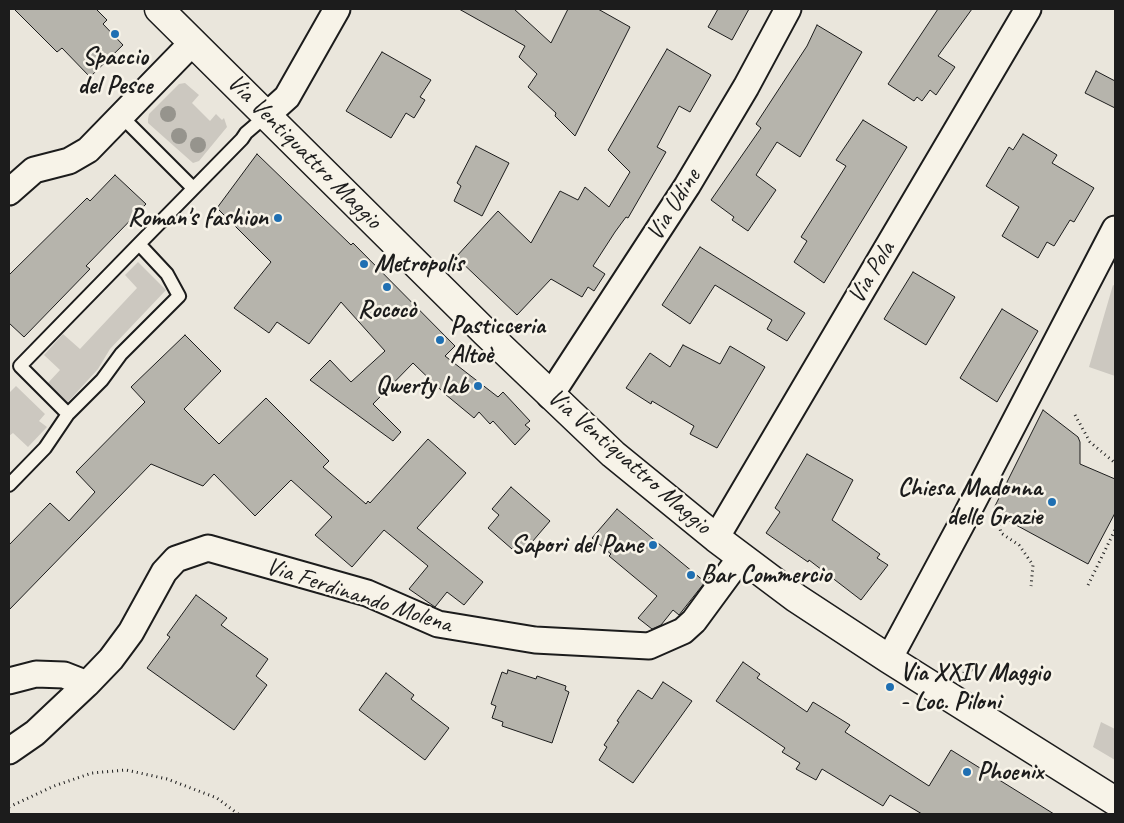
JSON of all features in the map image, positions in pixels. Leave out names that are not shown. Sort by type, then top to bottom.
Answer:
[{"type":"street","name":"Via Ventiquattro Maggio","points":[[159,9],[550,396],[613,454],[741,558],[796,598],[888,659],[1115,801]]},
{"type":"street","points":[[267,115],[287,97],[337,9]]},
{"type":"street","name":"Via Udine","points":[[550,396],[687,186],[746,88],[788,9]]},
{"type":"street","name":"Via Pola","points":[[716,538],[1028,9]]},
{"type":"street","points":[[9,192],[34,170],[68,161],[88,150],[192,42]]},
{"type":"street","points":[[888,659],[980,490],[1115,229]]},
{"type":"street","name":"Via Ferdinando Molena","points":[[9,751],[35,733],[111,659],[131,632],[164,572],[176,559],[208,548],[367,593],[438,624],[535,640],[649,646],[683,631],[694,621],[741,558]]},
{"type":"street","points":[[9,680],[36,674],[46,674],[64,675],[87,684]]},
{"type":"lane","points":[[68,414],[14,369],[267,115]]},
{"type":"lane","points":[[121,116],[193,188]]},
{"type":"lane","points":[[9,485],[45,448],[68,414],[102,380],[121,354],[179,296],[167,274],[139,244]]},
{"type":"path","points":[[1075,415],[1090,442],[1115,462]]},
{"type":"path","points":[[998,515],[1001,533],[1019,545],[1033,565],[1031,586]]},
{"type":"path","points":[[1088,585],[1115,530]]},
{"type":"path","points":[[963,676],[965,666],[974,671]]},
{"type":"path","points":[[9,807],[54,786],[92,773],[126,770],[166,779],[217,798],[238,814]]},
{"type":"shaded area","points":[[185,83],[199,95],[192,103],[210,121],[216,114],[222,120],[224,118],[227,127],[199,161],[193,163],[148,123],[149,114],[179,84]]},
{"type":"shaded area","points":[[138,262],[166,290],[110,349],[98,369],[67,403],[47,384],[60,370],[44,355],[63,334],[80,349],[137,288],[125,275]]},
{"type":"shaded area","points":[[1113,285],[1115,286],[1115,376],[1089,367]]},
{"type":"shaded area","points":[[16,386],[45,414],[39,421],[47,427],[28,447],[13,433],[9,436],[9,393]]},
{"type":"shaded area","points":[[1101,722],[1115,729],[1115,760],[1093,747]]},
{"type":"building","points":[[14,9],[96,9],[107,20],[103,24],[123,45],[90,77],[62,48],[57,52]]},
{"type":"building","points":[[459,9],[514,9],[551,43],[568,9],[598,9],[630,27],[575,136],[555,116],[556,113],[528,87],[537,74],[519,57],[525,46]]},
{"type":"building","points":[[718,9],[749,9],[732,40],[708,27]]},
{"type":"building","points":[[938,9],[972,9],[938,56],[955,67],[936,95],[930,90],[922,101],[917,97],[914,101],[888,84]]},
{"type":"building","points":[[817,25],[862,52],[800,157],[777,142],[756,175],[776,190],[748,231],[732,220],[734,217],[711,200],[761,128],[756,124],[807,46]]},
{"type":"building","points":[[667,49],[711,75],[690,112],[679,106],[657,147],[666,152],[628,218],[626,217],[615,232],[593,266],[605,274],[594,291],[588,287],[582,297],[551,279],[517,315],[456,257],[498,211],[531,243],[560,191],[578,200],[585,187],[609,207],[630,172],[608,150]]},
{"type":"building","points":[[382,52],[431,80],[420,97],[425,100],[414,118],[406,113],[391,138],[346,111]]},
{"type":"building","points":[[1096,71],[1115,81],[1115,108],[1085,93]]},
{"type":"building","points":[[863,120],[907,147],[824,283],[794,262],[807,241],[801,237],[846,166],[836,160]]},
{"type":"building","points":[[1023,134],[1057,155],[1052,163],[1094,188],[1074,222],[1070,220],[1054,246],[1047,242],[1038,258],[1002,236],[1019,207],[986,186],[1009,147],[1013,150]]},
{"type":"building","points":[[476,146],[509,163],[482,216],[454,201],[461,186],[457,183]]},
{"type":"building","points":[[257,154],[351,245],[353,243],[455,346],[445,356],[498,397],[503,392],[530,421],[525,425],[530,429],[515,445],[493,421],[490,424],[479,412],[474,418],[445,394],[413,363],[373,404],[401,432],[393,441],[310,380],[330,360],[351,382],[385,351],[341,302],[309,344],[277,322],[269,333],[234,308],[271,262],[217,208]]},
{"type":"building","points":[[115,175],[146,204],[86,266],[90,269],[24,337],[9,323],[9,275],[87,198],[90,201]]},
{"type":"building","points":[[700,247],[805,313],[787,341],[767,329],[772,320],[715,285],[690,324],[662,305]]},
{"type":"building","points":[[913,272],[955,297],[926,345],[884,319]]},
{"type":"building","points":[[1002,309],[1038,331],[997,402],[960,378]]},
{"type":"building","points":[[185,335],[221,371],[184,409],[219,444],[266,398],[329,461],[323,467],[366,504],[368,501],[370,503],[428,439],[466,473],[417,528],[483,582],[464,605],[447,592],[435,607],[409,589],[428,566],[384,530],[352,567],[315,535],[332,517],[291,480],[255,516],[214,474],[203,486],[151,464],[9,610],[9,545],[50,503],[69,521],[95,492],[76,472],[145,402],[131,387]]},
{"type":"building","points":[[683,345],[720,364],[730,346],[765,367],[717,448],[690,434],[694,426],[652,401],[651,404],[626,388],[650,353],[670,367]]},
{"type":"building","points":[[1043,410],[1078,437],[1080,442],[1080,464],[1115,479],[1115,513],[1088,564],[992,512]]},
{"type":"building","points":[[807,454],[853,480],[832,520],[880,554],[877,558],[888,565],[861,600],[809,560],[808,562],[766,533],[780,512],[775,508]]},
{"type":"building","points":[[511,487],[550,521],[520,556],[488,528],[499,515],[492,509]]},
{"type":"building","points":[[617,509],[705,582],[679,615],[673,610],[661,625],[652,629],[638,618],[657,596],[609,556],[611,554],[592,538]]},
{"type":"building","points":[[196,595],[227,618],[221,625],[268,659],[256,676],[267,685],[234,730],[147,668],[170,637],[167,635]]},
{"type":"building","points":[[743,662],[760,674],[757,678],[807,712],[813,702],[850,725],[845,732],[929,786],[951,750],[1054,814],[922,814],[890,795],[883,806],[822,769],[816,780],[796,769],[800,763],[782,752],[785,748],[716,701]]},
{"type":"building","points":[[508,670],[536,679],[537,676],[566,686],[565,690],[569,692],[552,743],[502,726],[503,722],[492,718],[496,706],[491,704],[502,672],[507,674]]},
{"type":"building","points":[[386,673],[414,695],[411,699],[449,728],[425,760],[359,710]]},
{"type":"building","points":[[663,682],[692,701],[633,783],[599,760],[607,747],[604,745],[619,722],[617,721],[638,690],[652,699]]},
{"type":"place","name":"Spaccio del Pesce","points":[[115,34]]},
{"type":"place","name":"Roman's fashion","points":[[278,218]]},
{"type":"place","name":"Metropolis","points":[[364,264]]},
{"type":"place","name":"Rococò","points":[[387,287]]},
{"type":"place","name":"Pasticceria Altoè","points":[[440,340]]},
{"type":"place","name":"Qwerty lab","points":[[478,386]]},
{"type":"place","name":"Chiesa Madonna delle Grazie","points":[[1052,502]]},
{"type":"place","name":"Sapori del Pane","points":[[653,545]]},
{"type":"place","name":"Bar Commercio","points":[[691,575]]},
{"type":"place","name":"Via XXIV Maggio - Loc. Piloni","points":[[890,687]]},
{"type":"place","name":"Phoenix","points":[[967,772]]}]
